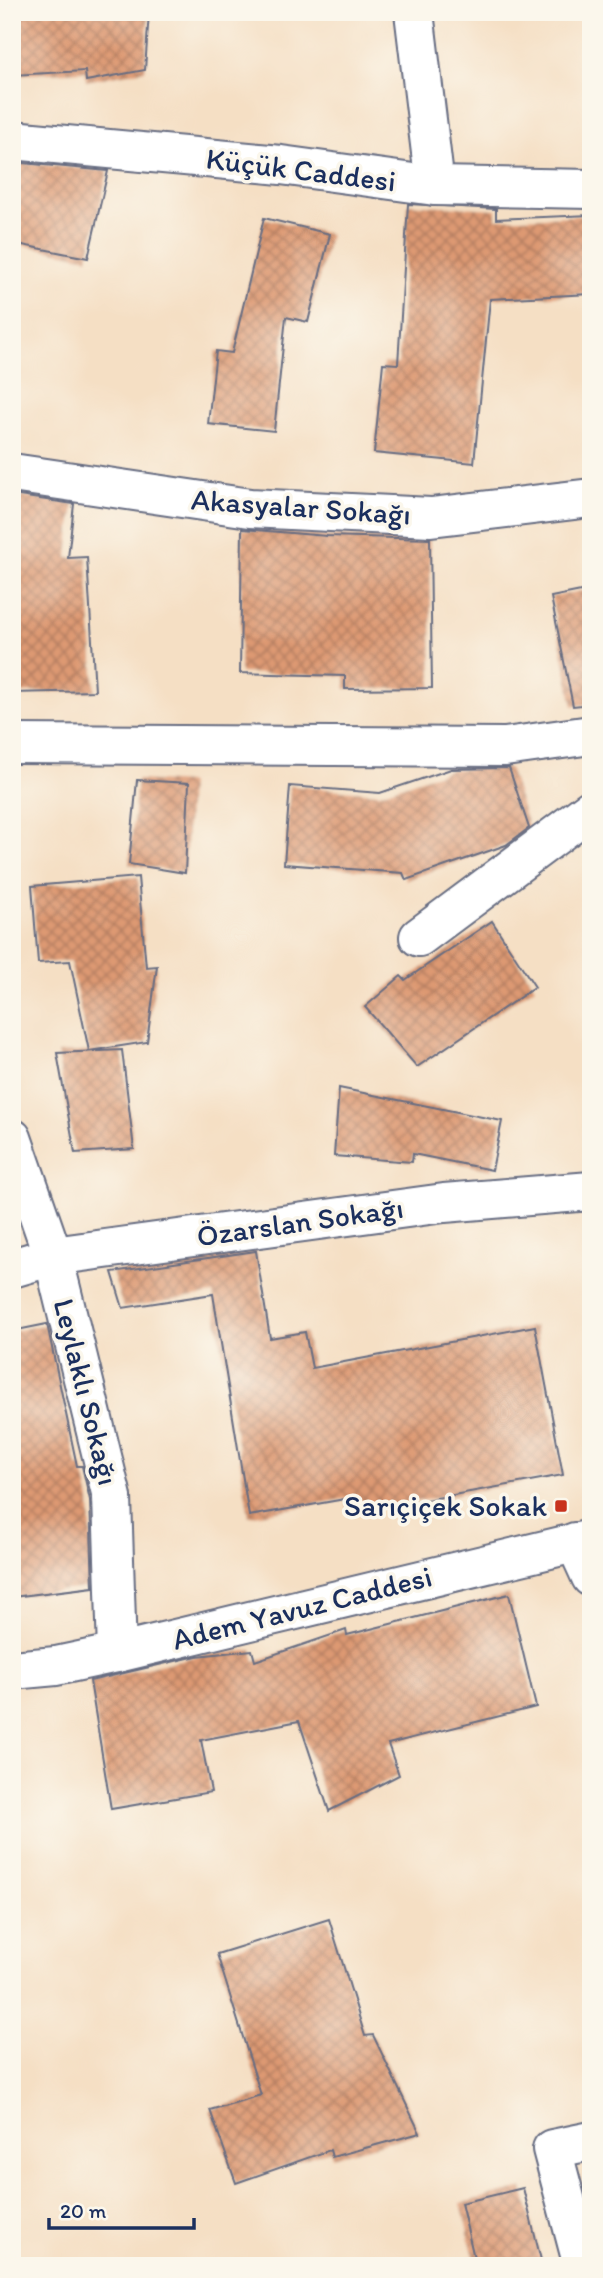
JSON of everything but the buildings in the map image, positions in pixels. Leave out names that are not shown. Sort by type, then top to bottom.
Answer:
[{"type":"street","points":[[414,12],[435,186]]},
{"type":"street","name":"Küçük Caddesi","points":[[12,141],[281,165],[435,186],[591,189]]},
{"type":"street","name":"Akasyalar Sokağı","points":[[12,473],[250,508],[431,517],[591,498]]},
{"type":"street","points":[[12,744],[505,747],[591,735]]},
{"type":"street","points":[[419,937],[591,808]]},
{"type":"street","name":"Leylaklı Sokağı","points":[[12,1138],[53,1255],[113,1497],[117,1653]]},
{"type":"street","name":"Özarslan Sokağı","points":[[12,1268],[53,1255],[444,1203],[591,1191]]},
{"type":"street","points":[[583,1541],[591,1577]]},
{"type":"street","name":"Adem Yavuz Caddesi","points":[[12,1670],[56,1666],[117,1653],[583,1541]]},
{"type":"street","points":[[583,2266],[552,2149],[591,2141]]},
{"type":"place","name":"Sarıçiçek Sokak","points":[[561,1506]]}]
